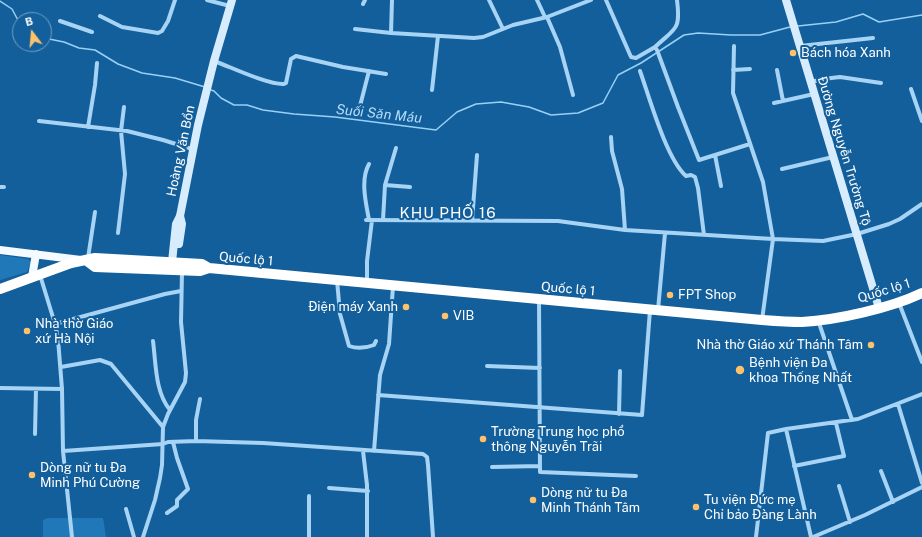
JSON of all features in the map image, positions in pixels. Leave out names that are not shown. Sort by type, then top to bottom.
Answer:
[{"type":"highway","name":"Quốc lộ 1","points":[[87,260],[95,267],[177,266],[200,271],[209,268],[539,300],[762,320],[802,322],[879,308],[899,302],[922,292]]},
{"type":"highway","points":[[0,289],[71,263],[87,260]]},
{"type":"main road","name":"Đường Nguyễn Trường Tộ","points":[[786,0],[879,308]]},
{"type":"main road","name":"Hoàng Văn Bổn","points":[[177,266],[176,224],[180,216],[192,149],[207,88],[231,3]]},
{"type":"main road","points":[[4,250],[87,260]]},
{"type":"main road","points":[[36,254],[36,276]]},
{"type":"street","points":[[100,16],[122,27],[158,33],[162,31],[165,26],[175,0]]},
{"type":"street","points":[[208,0],[231,3]]},
{"type":"street","points":[[391,33],[392,0]]},
{"type":"street","points":[[489,0],[503,29]]},
{"type":"street","points":[[537,0],[560,47],[573,95]]},
{"type":"street","points":[[355,29],[438,36],[483,37],[513,25],[546,17],[591,0]]},
{"type":"street","points":[[606,0],[631,57],[636,58],[656,49],[676,29],[680,18],[677,0]]},
{"type":"street","points":[[60,21],[92,32]]},
{"type":"street","points":[[432,90],[438,36]]},
{"type":"street","points":[[800,46],[873,38]]},
{"type":"street","points":[[734,46],[733,93],[763,182],[773,239],[762,320]]},
{"type":"street","points":[[656,49],[699,160],[750,144]]},
{"type":"street","points":[[214,61],[264,80],[281,84],[286,83],[291,58],[296,56],[343,67],[386,74]]},
{"type":"street","points":[[88,127],[95,85],[96,63]]},
{"type":"street","points":[[733,70],[750,69]]},
{"type":"street","points":[[777,70],[782,102]]},
{"type":"street","points":[[360,106],[368,71]]},
{"type":"street","points":[[640,71],[668,148],[682,173],[686,176],[691,175],[695,177],[698,188],[704,235]]},
{"type":"street","points":[[811,82],[840,77],[881,83]]},
{"type":"street","points":[[910,89],[922,122]]},
{"type":"street","points":[[774,103],[814,94]]},
{"type":"street","points":[[118,232],[125,174],[121,131],[124,107]]},
{"type":"street","points":[[39,121],[121,131],[163,140],[192,149]]},
{"type":"street","points":[[611,137],[612,151],[618,169],[622,189],[625,230]]},
{"type":"street","points":[[384,220],[385,185],[396,148]]},
{"type":"street","points":[[472,221],[477,155]]},
{"type":"street","points":[[715,155],[721,186]]},
{"type":"street","points":[[782,169],[834,157]]},
{"type":"street","points":[[367,283],[369,220],[364,179],[369,164]]},
{"type":"street","points":[[385,185],[410,187]]},
{"type":"street","points":[[369,220],[558,221],[625,230],[666,233],[773,239],[823,240],[857,234],[889,224],[922,204]]},
{"type":"street","points":[[87,260],[95,212]]},
{"type":"street","points":[[378,395],[642,416],[654,310],[666,233]]},
{"type":"street","points":[[143,537],[155,500],[160,478],[163,427],[185,382],[186,373],[181,322],[181,291],[177,266]]},
{"type":"street","points":[[36,276],[55,324],[61,367],[63,450],[72,537]]},
{"type":"street","points":[[337,280],[340,314],[349,346],[355,348],[368,347],[374,345],[376,342]]},
{"type":"street","points":[[374,451],[380,375],[389,344],[393,286]]},
{"type":"street","points":[[55,324],[181,291]]},
{"type":"street","points":[[539,300],[540,472],[636,476]]},
{"type":"street","points":[[899,302],[922,362]]},
{"type":"street","points":[[818,320],[852,420]]},
{"type":"street","points":[[153,341],[161,394],[164,403],[170,410]]},
{"type":"street","points":[[61,367],[100,360],[111,364],[163,427]]},
{"type":"street","points":[[486,366],[540,368]]},
{"type":"street","points":[[619,414],[620,371]]},
{"type":"street","points":[[0,388],[62,389]]},
{"type":"street","points":[[35,434],[36,389]]},
{"type":"street","points":[[756,537],[768,433],[858,419],[922,394]]},
{"type":"street","points":[[196,441],[196,420],[200,399]]},
{"type":"street","points":[[898,404],[922,483]]},
{"type":"street","points":[[794,466],[844,456],[836,422]]},
{"type":"street","points":[[786,429],[812,537],[850,522],[922,487]]},
{"type":"street","points":[[63,450],[196,441],[264,443],[423,454],[427,457],[433,537]]},
{"type":"street","points":[[167,513],[177,506],[177,500],[188,489],[173,442]]},
{"type":"street","points":[[363,451],[368,491],[367,537]]},
{"type":"street","points":[[492,468],[540,466]]},
{"type":"street","points":[[881,471],[893,502]]},
{"type":"street","points":[[839,486],[850,522]]},
{"type":"street","points":[[329,488],[368,491]]},
{"type":"street","points":[[308,537],[309,496]]},
{"type":"street","points":[[126,509],[134,537]]},
{"type":"shaded area","points":[[0,255],[28,259],[31,262],[27,272],[0,280]]},
{"type":"shaded area","points":[[48,518],[103,518],[106,537],[43,537],[43,520]]},
{"type":"waterway","name":"Suối Săn Máu","points":[[0,1],[12,9],[14,12]]},
{"type":"waterway","name":"Suối Săn Máu","points":[[798,26],[836,22],[863,14],[879,22],[922,15]]},
{"type":"waterway","name":"Suối Săn Máu","points":[[211,90],[221,98],[234,105],[247,105],[263,110],[335,117],[436,130],[457,112],[476,104],[501,102],[529,107],[551,115],[578,113],[603,103],[618,75],[641,63],[684,35],[698,33],[760,35],[790,27]]},
{"type":"waterway","name":"Suối Săn Máu","points":[[52,40],[64,42],[79,48],[95,50],[118,64],[142,73],[175,78],[205,87]]},
{"type":"place","name":"Bách hóa Xanh","points":[[793,53]]},
{"type":"place","name":"FPT Shop","points":[[670,295]]},
{"type":"place","name":"Điện máy Xanh","points":[[406,307]]},
{"type":"place","name":"VIB","points":[[445,316]]},
{"type":"place","name":"Nhà thờ Giáo xứ Hà Nội","points":[[27,331]]},
{"type":"place","name":"Nhà thờ Giáo xứ Thánh Tâm","points":[[871,345]]},
{"type":"place","name":"Bệnh viện Đa khoa Thống Nhất","points":[[740,370]]},
{"type":"place","name":"Trường Trung học phổ thông Nguyễn Trãi","points":[[483,439]]},
{"type":"place","name":"Dòng nữ tu Đa Minh Phú Cường","points":[[32,475]]},
{"type":"place","name":"Dòng nữ tu Đa Minh Thánh Tâm","points":[[533,500]]},
{"type":"place","name":"Tu viện Đức mẹ Chỉ bảo Đàng Lành","points":[[696,507]]},
{"type":"district","name":"KHU PHỐ 16","points":[[448,213]]}]
